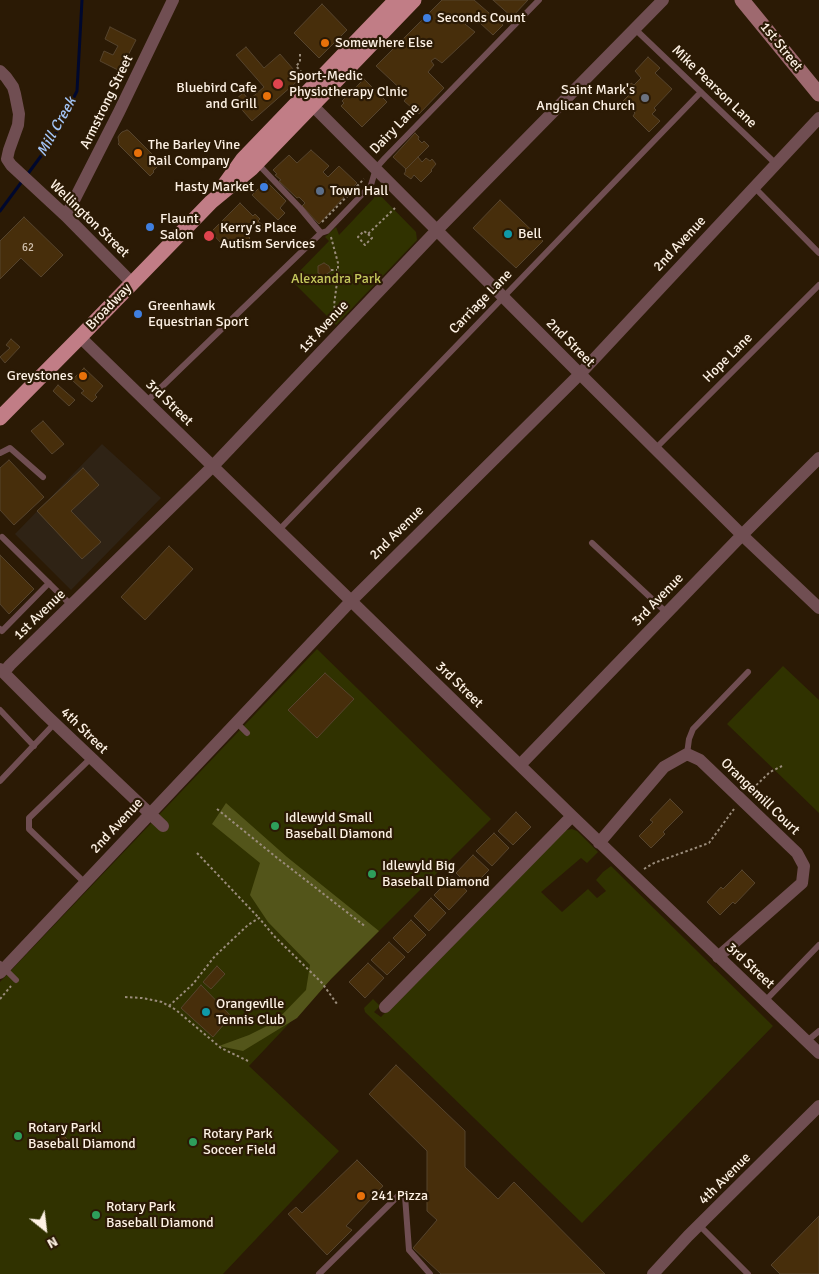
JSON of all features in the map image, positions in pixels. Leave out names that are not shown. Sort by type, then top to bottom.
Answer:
[{"type":"main road","name":"Broadway","points":[[0,418],[217,196],[257,163],[307,100],[396,0]]},
{"type":"main road","name":"Broadway","points":[[217,196],[242,159],[414,0]]},
{"type":"main road","name":"1st Street","points":[[742,0],[819,94]]},
{"type":"street","name":"Armstrong Street","points":[[66,216],[173,0]]},
{"type":"street","name":"1st Avenue","points":[[1,672],[213,466],[437,230],[663,0]]},
{"type":"street","name":"Wellington Street","points":[[0,71],[13,87],[18,114],[18,125],[4,162],[11,165],[66,216],[132,283]]},
{"type":"street","name":"2nd Street","points":[[307,100],[371,172],[437,230],[742,535],[819,608]]},
{"type":"street","name":"2nd Avenue","points":[[1,968],[85,883],[350,600],[580,374],[819,118]]},
{"type":"street","name":"3rd Street","points":[[80,337],[572,816],[819,1053]]},
{"type":"street","name":"3rd Avenue","points":[[520,765],[819,458]]},
{"type":"street","name":"4th Street","points":[[1,672],[163,826]]},
{"type":"street","name":"Orangemill Court","points":[[687,754],[700,760],[742,800],[797,853],[804,866],[802,883],[718,957]]},
{"type":"street","points":[[600,843],[664,767],[687,754]]},
{"type":"street","points":[[384,1007],[572,816]]},
{"type":"street","name":"4th Avenue","points":[[653,1274],[699,1225],[819,1106]]},
{"type":"lane","name":"Dairy Lane","points":[[146,402],[371,185],[371,172],[539,0]]},
{"type":"lane","name":"Mike Pearson Lane","points":[[635,29],[776,164]]},
{"type":"lane","name":"Carriage Lane","points":[[279,530],[701,92]]},
{"type":"lane","points":[[257,163],[324,232]]},
{"type":"lane","points":[[754,187],[819,252]]},
{"type":"lane","name":"Hope Lane","points":[[655,448],[819,285]]},
{"type":"lane","points":[[0,454],[10,448],[43,477]]},
{"type":"lane","points":[[2,537],[71,605]]},
{"type":"lane","points":[[592,542],[667,613]]},
{"type":"lane","points":[[0,629],[2,631],[49,583]]},
{"type":"lane","points":[[687,754],[689,739],[693,729],[748,672]]},
{"type":"lane","points":[[0,710],[34,746]]},
{"type":"lane","points":[[236,722],[247,733]]},
{"type":"lane","points":[[0,781],[55,723]]},
{"type":"lane","points":[[85,883],[29,829],[29,818],[91,758]]},
{"type":"lane","points":[[766,1001],[819,945]]},
{"type":"lane","points":[[1,968],[16,980]]},
{"type":"lane","points":[[807,1041],[819,1031]]},
{"type":"lane","points":[[319,1274],[399,1195],[405,1196],[408,1250],[430,1274]]},
{"type":"lane","points":[[699,1225],[748,1274]]},
{"type":"path","points":[[344,328],[338,323],[334,305],[338,263],[331,239],[319,225],[371,172]]},
{"type":"path","points":[[368,234],[395,208]]},
{"type":"path","points":[[364,230],[368,234],[372,238],[365,244],[358,237],[364,230]]},
{"type":"path","points":[[331,270],[337,270]]},
{"type":"path","points":[[634,876],[654,863],[709,843],[742,800],[770,772],[782,766]]},
{"type":"path","points":[[217,809],[366,927]]},
{"type":"path","points":[[197,853],[260,918],[274,937],[322,983],[337,1004]]},
{"type":"path","points":[[170,1006],[193,984],[215,956],[248,924],[260,918]]},
{"type":"path","points":[[0,999],[16,980]]},
{"type":"path","points":[[125,997],[149,999],[170,1006],[221,1048],[248,1061]]},
{"type":"shaded area","points":[[102,444],[161,498],[71,590],[15,534]]},
{"type":"shaded area","points":[[226,803],[287,857],[379,931],[331,979],[297,1018],[243,1051],[219,1046],[249,1035],[275,1022],[306,990],[310,965],[268,922],[250,895],[260,863],[212,824]]},
{"type":"green space","name":"Alexandra Park","points":[[374,189],[416,232],[417,240],[336,325],[291,280],[329,241],[325,237],[336,227],[339,235],[374,198]]},
{"type":"green space","points":[[317,649],[491,819],[331,979],[249,1066],[339,1151],[223,1274],[0,1274],[0,982]]},
{"type":"green space","points":[[783,666],[819,700],[819,813],[727,724]]},
{"type":"green space","points":[[572,829],[577,831],[598,852],[587,863],[581,858],[541,892],[562,912],[588,889],[597,898],[606,891],[596,880],[611,866],[773,1026],[582,1223],[365,1012],[364,1008],[373,999],[380,1006],[374,1012],[381,1017],[561,833]]},
{"type":"building","points":[[442,0],[474,0],[503,25],[493,35],[472,18],[465,24],[475,32],[442,63],[435,58],[431,61],[434,65],[428,72],[444,88],[419,114],[404,101],[408,96],[376,66]]},
{"type":"building","points":[[493,0],[528,0],[512,17]]},
{"type":"building","points":[[322,4],[347,30],[319,58],[294,33]]},
{"type":"building","points":[[110,27],[136,40],[120,71],[100,61],[104,51],[113,55],[118,46],[105,39]]},
{"type":"building","points":[[246,47],[264,68],[280,54],[301,78],[252,121],[234,101],[243,93],[249,100],[264,87],[236,55]]},
{"type":"building","name":"Saint Mark's Anglican Church","points":[[648,57],[660,68],[655,73],[672,89],[654,108],[656,110],[652,114],[660,121],[649,132],[633,116],[635,113],[623,101],[630,94],[623,91],[631,83],[634,85],[641,78],[635,71]]},
{"type":"building","points":[[364,79],[387,102],[362,127],[341,106],[344,103],[342,101]]},
{"type":"building","points":[[127,130],[161,163],[150,176],[118,144],[118,137]]},
{"type":"building","points":[[415,133],[422,143],[424,141],[429,146],[406,169],[393,157]]},
{"type":"building","name":"Town Hall","points":[[311,150],[329,166],[323,172],[328,177],[339,166],[357,183],[319,224],[302,206],[305,203],[279,181],[281,180],[275,175],[277,174],[273,170],[289,155],[297,163]]},
{"type":"building","points":[[418,157],[422,162],[426,158],[430,161],[432,159],[436,164],[421,182],[414,175],[411,179],[404,174],[405,170]]},
{"type":"building","points":[[266,181],[286,201],[280,208],[285,213],[278,220],[252,195]]},
{"type":"building","name":"Bell","points":[[500,200],[543,241],[516,268],[473,228]]},
{"type":"building","points":[[240,203],[253,216],[255,214],[260,219],[258,221],[265,227],[259,233],[252,226],[244,233],[250,238],[240,249],[226,237],[220,242],[211,232]]},
{"type":"building","points":[[24,217],[63,255],[41,277],[21,258],[0,279],[0,241]]},
{"type":"building","points":[[324,263],[329,266],[331,271],[324,276],[318,273],[318,266]]},
{"type":"building","points":[[11,339],[20,347],[5,363],[0,357],[10,348],[6,345]]},
{"type":"building","points":[[84,368],[103,386],[92,402],[81,393],[84,391],[72,380]]},
{"type":"building","points":[[58,385],[75,400],[69,406],[53,391]]},
{"type":"building","points":[[43,421],[64,444],[52,454],[31,431]]},
{"type":"building","points":[[9,460],[44,497],[14,525],[0,510],[0,468]]},
{"type":"building","points":[[83,468],[99,485],[71,511],[101,542],[82,559],[37,511]]},
{"type":"building","points":[[169,546],[193,569],[145,620],[121,597]]},
{"type":"building","points":[[0,555],[34,589],[9,614],[0,604]]},
{"type":"building","points":[[325,673],[354,699],[317,738],[288,710]]},
{"type":"building","points":[[670,799],[683,812],[663,832],[665,834],[651,848],[639,836],[653,822],[650,820]]},
{"type":"building","points":[[516,812],[531,827],[513,845],[498,831]]},
{"type":"building","points":[[494,833],[509,848],[492,866],[476,851]]},
{"type":"building","points":[[473,855],[489,870],[471,888],[456,873]]},
{"type":"building","points":[[742,870],[755,883],[735,904],[733,902],[720,915],[707,902],[721,887],[723,889]]},
{"type":"building","points":[[452,877],[467,891],[449,910],[434,895]]},
{"type":"building","points":[[431,898],[446,913],[429,931],[414,916]]},
{"type":"building","points":[[411,920],[426,935],[408,953],[393,938]]},
{"type":"building","points":[[389,942],[405,957],[387,975],[371,960]]},
{"type":"building","points":[[368,963],[384,978],[365,998],[349,982]]},
{"type":"building","points":[[217,966],[225,974],[211,989],[203,982]]},
{"type":"building","name":"Orangeville Tennis Club","points":[[201,985],[231,1016],[213,1037],[181,1008]]},
{"type":"building","points":[[396,1065],[465,1131],[465,1167],[498,1199],[514,1182],[605,1274],[441,1274],[413,1248],[437,1220],[427,1211],[427,1151],[369,1094]]},
{"type":"building","points":[[61,1133],[67,1139],[61,1145],[55,1140]]},
{"type":"building","points":[[357,1160],[383,1186],[346,1226],[352,1230],[327,1255],[288,1214],[296,1207],[302,1213]]},
{"type":"building","points":[[819,1216],[819,1274],[780,1274],[771,1265]]},
{"type":"waterway","name":"Mill Creek","points":[[27,175],[52,141],[77,91],[82,0]]},
{"type":"waterway","name":"Mill Creek","points":[[0,211],[23,180]]},
{"type":"place","name":"Seconds Count","points":[[427,18]]},
{"type":"place","name":"Somewhere Else","points":[[325,43]]},
{"type":"place","name":"Sport-Medic Physiotherapy Clnic","points":[[278,84]]},
{"type":"place","name":"Bluebird Cafe and Grill","points":[[267,96]]},
{"type":"place","name":"Saint Mark's Anglican Church","points":[[645,98]]},
{"type":"place","name":"The Barley Vine Rail Company","points":[[138,153]]},
{"type":"place","name":"Hasty Market","points":[[264,187]]},
{"type":"place","name":"Town Hall","points":[[320,191]]},
{"type":"place","name":"Flaunt Salon","points":[[150,227]]},
{"type":"place","name":"Bell","points":[[508,234]]},
{"type":"place","name":"Kerry’s Place Autism Services","points":[[209,236]]},
{"type":"place","name":"Greenhawk Equestrian Sport","points":[[138,314]]},
{"type":"place","name":"Greystones","points":[[83,376]]},
{"type":"place","name":"Idlewyld Small Baseball Diamond","points":[[275,826]]},
{"type":"place","name":"Idlewyld Big Baseball Diamond","points":[[372,874]]},
{"type":"place","name":"Orangeville Tennis Club","points":[[206,1012]]},
{"type":"place","name":"Rotary Parkl Baseball Diamond","points":[[18,1136]]},
{"type":"place","name":"Rotary Park Soccer Field","points":[[193,1142]]},
{"type":"place","name":"241 Pizza","points":[[361,1196]]},
{"type":"place","name":"Rotary Park Baseball Diamond","points":[[96,1215]]}]
